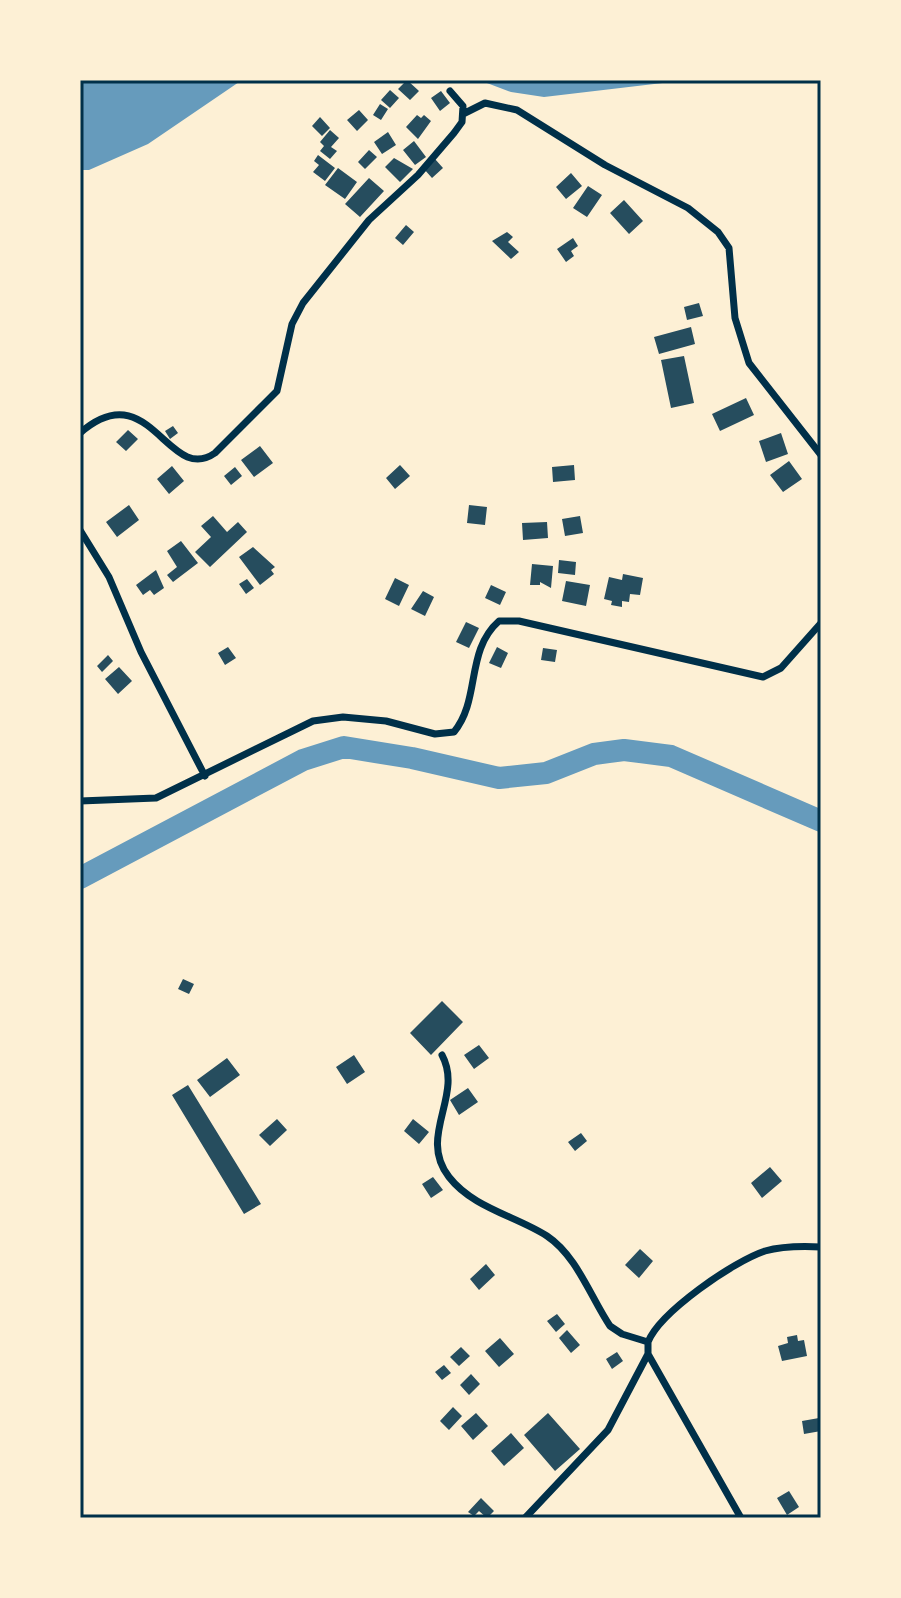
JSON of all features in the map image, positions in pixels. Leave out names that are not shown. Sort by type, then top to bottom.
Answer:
[{"type":"street","points":[[450,91],[465,113]]},
{"type":"street","points":[[80,433],[107,416],[126,414],[142,420],[171,447],[194,460],[201,461],[215,453],[277,391],[292,324],[303,303],[369,220],[418,175],[454,133],[465,113],[485,103],[517,110],[605,165],[688,208],[718,232],[729,248],[735,318],[749,363],[821,455]]},
{"type":"street","points":[[80,530],[109,577],[141,652],[205,776]]},
{"type":"street","points":[[80,801],[156,798],[313,721],[343,717],[386,721],[435,734],[454,732],[460,725],[470,690],[478,647],[499,621],[531,624],[757,677],[777,672],[821,623]]},
{"type":"street","points":[[442,1055],[451,1083],[436,1138],[448,1177],[498,1213],[555,1243],[610,1326],[622,1334],[648,1342]]},
{"type":"street","points":[[525,1518],[608,1430],[648,1354],[648,1342],[666,1318],[743,1262],[777,1248],[821,1247]]},
{"type":"street","points":[[648,1354],[741,1518]]},
{"type":"water","points":[[80,80],[242,80],[148,144],[89,170],[80,170]]},
{"type":"water","points":[[479,80],[688,80],[544,97],[511,92]]},
{"type":"building","points":[[407,80],[419,91],[410,100],[398,89]]},
{"type":"building","points":[[390,90],[399,98],[390,108],[381,100]]},
{"type":"building","points":[[441,91],[450,103],[440,111],[431,98]]},
{"type":"building","points":[[380,104],[388,109],[381,120],[373,115]]},
{"type":"building","points":[[359,110],[368,120],[357,131],[347,120]]},
{"type":"building","points":[[417,115],[421,118],[424,115],[431,121],[418,139],[406,127]]},
{"type":"building","points":[[320,117],[330,128],[322,136],[312,126]]},
{"type":"building","points":[[330,130],[339,138],[331,147],[337,151],[330,159],[320,151],[324,146],[320,142]]},
{"type":"building","points":[[388,132],[396,145],[382,154],[374,142]]},
{"type":"building","points":[[414,141],[426,157],[415,165],[403,150]]},
{"type":"building","points":[[369,150],[377,157],[365,169],[358,162]]},
{"type":"building","points":[[318,155],[335,168],[325,181],[313,172],[319,165],[314,161]]},
{"type":"building","points":[[394,158],[413,169],[400,182],[385,167]]},
{"type":"building","points":[[435,159],[443,168],[432,178],[424,169]]},
{"type":"building","points":[[338,168],[357,182],[345,199],[325,185]]},
{"type":"building","points":[[571,173],[582,186],[566,199],[556,187]]},
{"type":"building","points":[[369,178],[384,191],[360,217],[345,204]]},
{"type":"building","points":[[588,186],[602,195],[587,217],[573,208]]},
{"type":"building","points":[[624,200],[643,221],[629,234],[610,213]]},
{"type":"building","points":[[406,225],[414,232],[403,245],[395,238]]},
{"type":"building","points":[[507,232],[513,237],[508,242],[519,252],[511,259],[492,241]]},
{"type":"building","points":[[573,238],[578,246],[571,251],[574,256],[566,262],[557,249]]},
{"type":"building","points":[[699,303],[703,316],[687,320],[684,307]]},
{"type":"building","points":[[691,327],[695,344],[659,354],[654,337]]},
{"type":"building","points":[[684,356],[694,403],[671,408],[661,360]]},
{"type":"building","points":[[746,398],[754,415],[720,431],[712,414]]},
{"type":"building","points":[[173,426],[178,433],[170,439],[165,431]]},
{"type":"building","points":[[128,430],[138,439],[126,451],[116,442]]},
{"type":"building","points":[[781,433],[788,454],[766,462],[759,441]]},
{"type":"building","points":[[260,446],[273,463],[254,477],[241,460]]},
{"type":"building","points":[[789,461],[802,479],[783,492],[770,475]]},
{"type":"building","points":[[400,465],[410,476],[395,489],[386,478]]},
{"type":"building","points":[[574,465],[575,480],[553,482],[552,467]]},
{"type":"building","points":[[172,466],[184,481],[169,494],[157,479]]},
{"type":"building","points":[[235,467],[242,476],[231,485],[224,476]]},
{"type":"building","points":[[129,505],[139,520],[117,537],[106,522]]},
{"type":"building","points":[[469,505],[487,507],[485,525],[467,523]]},
{"type":"building","points":[[213,516],[227,532],[238,522],[247,532],[210,567],[195,552],[211,537],[201,526]]},
{"type":"building","points":[[580,516],[583,533],[565,536],[562,519]]},
{"type":"building","points":[[547,522],[548,538],[523,540],[522,523]]},
{"type":"building","points":[[181,541],[198,563],[173,582],[167,575],[177,567],[167,551]]},
{"type":"building","points":[[253,547],[275,567],[271,570],[274,574],[260,585],[239,557]]},
{"type":"building","points":[[559,560],[576,562],[575,575],[558,573]]},
{"type":"building","points":[[532,564],[553,566],[551,588],[540,582],[540,585],[530,585]]},
{"type":"building","points":[[156,570],[164,588],[154,595],[150,590],[143,595],[136,585]]},
{"type":"building","points":[[623,574],[643,578],[640,595],[630,594],[629,602],[622,601],[622,607],[611,605],[612,601],[604,599],[609,577],[622,580]]},
{"type":"building","points":[[395,578],[409,585],[399,606],[385,599]]},
{"type":"building","points":[[247,579],[254,588],[246,594],[239,584]]},
{"type":"building","points":[[566,581],[590,585],[586,606],[562,601]]},
{"type":"building","points":[[491,585],[506,592],[500,605],[485,598]]},
{"type":"building","points":[[423,591],[434,597],[425,616],[411,609]]},
{"type":"building","points":[[466,622],[479,628],[469,648],[456,642]]},
{"type":"building","points":[[228,647],[236,658],[225,665],[218,653]]},
{"type":"building","points":[[497,647],[508,653],[501,668],[489,663]]},
{"type":"building","points":[[543,648],[557,650],[555,662],[541,660]]},
{"type":"building","points":[[108,655],[113,661],[102,672],[97,666]]},
{"type":"building","points":[[119,667],[132,681],[118,694],[105,679]]},
{"type":"building","points":[[183,979],[194,984],[189,994],[178,989]]},
{"type":"building","points":[[442,1001],[463,1022],[431,1055],[410,1033]]},
{"type":"building","points":[[479,1045],[489,1058],[474,1069],[464,1055]]},
{"type":"building","points":[[354,1055],[365,1072],[347,1084],[336,1067]]},
{"type":"building","points":[[227,1058],[240,1075],[210,1097],[197,1080]]},
{"type":"building","points":[[188,1085],[261,1204],[244,1214],[172,1095]]},
{"type":"building","points":[[468,1088],[478,1102],[459,1115],[450,1100]]},
{"type":"building","points":[[277,1119],[287,1130],[270,1146],[259,1135]]},
{"type":"building","points":[[413,1119],[429,1132],[419,1144],[404,1131]]},
{"type":"building","points":[[581,1133],[587,1141],[575,1151],[568,1142]]},
{"type":"building","points":[[770,1167],[782,1181],[762,1198],[751,1183]]},
{"type":"building","points":[[433,1177],[443,1190],[431,1198],[422,1184]]},
{"type":"building","points":[[640,1249],[653,1261],[639,1278],[625,1265]]},
{"type":"building","points":[[486,1264],[495,1275],[479,1290],[470,1279]]},
{"type":"building","points":[[557,1314],[565,1324],[556,1332],[547,1321]]},
{"type":"building","points":[[567,1330],[580,1345],[571,1353],[559,1338]]},
{"type":"building","points":[[797,1335],[798,1341],[804,1340],[807,1356],[782,1361],[778,1346],[788,1343],[787,1337]]},
{"type":"building","points":[[500,1338],[514,1354],[499,1367],[485,1351]]},
{"type":"building","points":[[461,1347],[470,1356],[459,1366],[450,1357]]},
{"type":"building","points":[[617,1352],[623,1361],[612,1369],[606,1359]]},
{"type":"building","points":[[444,1365],[451,1373],[442,1380],[435,1372]]},
{"type":"building","points":[[471,1374],[480,1384],[469,1395],[460,1385]]},
{"type":"building","points":[[453,1407],[462,1416],[449,1430],[440,1421]]},
{"type":"building","points":[[476,1413],[488,1426],[473,1440],[461,1426]]},
{"type":"building","points":[[548,1413],[580,1449],[555,1471],[524,1435]]},
{"type":"building","points":[[819,1418],[821,1431],[804,1434],[802,1421]]},
{"type":"building","points":[[511,1433],[524,1448],[504,1466],[491,1451]]},
{"type":"building","points":[[789,1491],[799,1507],[787,1515],[777,1498]]},
{"type":"building","points":[[481,1498],[494,1511],[487,1518],[479,1511],[474,1516],[468,1512]]},
{"type":"waterway","points":[[80,878],[303,760],[344,747],[412,758],[499,778],[546,773],[594,754],[624,750],[671,756],[821,821]]}]
